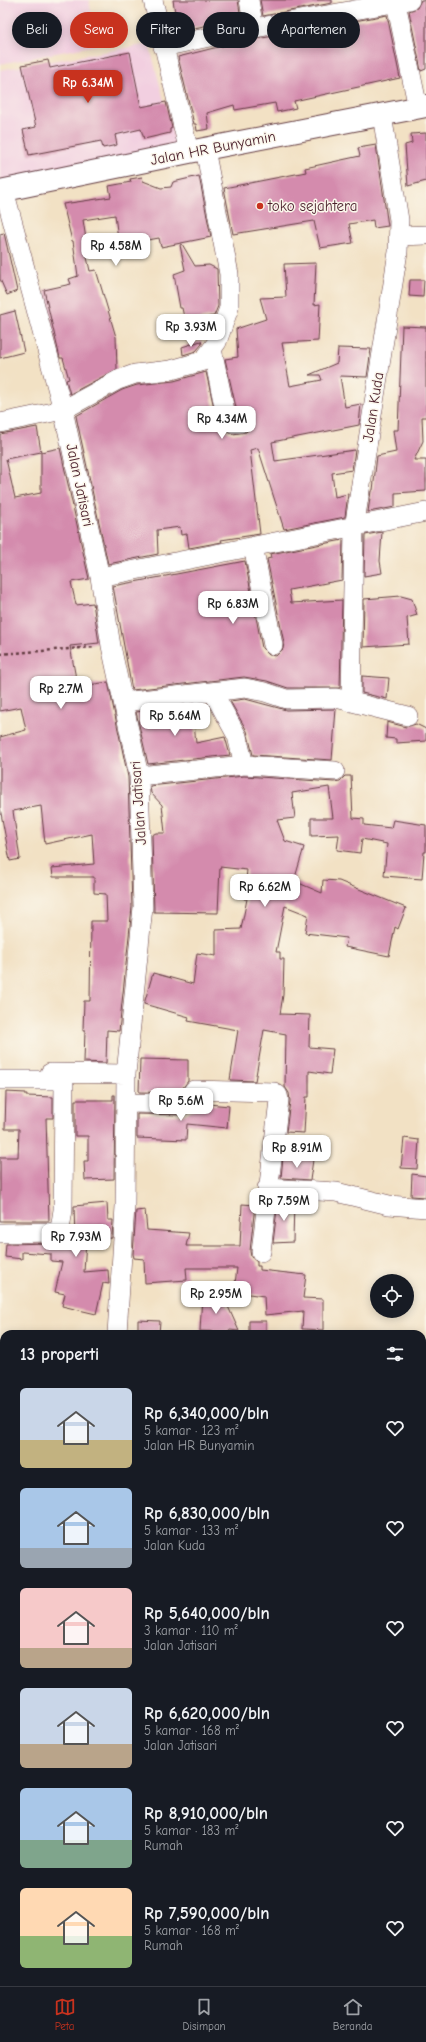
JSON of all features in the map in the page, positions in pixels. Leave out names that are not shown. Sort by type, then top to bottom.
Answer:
[{"type":"main road","name":"Jalan HR Bunyamin","points":[[2,191],[197,150],[422,107]]},
{"type":"street","points":[[153,0],[156,12]]},
{"type":"street","points":[[249,0],[251,12]]},
{"type":"street","points":[[259,28],[337,6],[403,2],[422,107]]},
{"type":"street","points":[[0,423],[63,410],[118,380],[135,374],[171,370],[203,361],[217,342],[229,308],[228,274],[197,150],[164,48]]},
{"type":"street","name":"Jalan Kuda","points":[[351,702],[354,528],[398,252],[399,236],[399,220],[382,115]]},
{"type":"street","name":"Jalan Jatisari","points":[[2,191],[63,410],[100,577],[111,646],[139,776],[143,907],[126,1074],[125,1206],[117,1330]]},
{"type":"street","points":[[399,236],[426,235]]},
{"type":"street","points":[[212,349],[227,420],[232,423],[240,422]]},
{"type":"street","points":[[100,577],[253,546],[354,528],[426,512]]},
{"type":"street","points":[[253,546],[273,645]]},
{"type":"street","points":[[123,702],[245,688],[265,692],[286,699],[336,698],[408,716]]},
{"type":"street","points":[[214,692],[237,736],[244,765]]},
{"type":"street","points":[[139,776],[244,765],[335,771]]},
{"type":"street","points":[[0,1073],[126,1074]]},
{"type":"street","points":[[0,1080],[64,1080],[64,1210],[60,1229],[55,1232],[0,1233]]},
{"type":"street","points":[[126,1103],[181,1104],[185,1103],[194,1090],[276,1093],[279,1100],[267,1188],[261,1252]]},
{"type":"street","points":[[267,1188],[336,1192],[389,1205],[426,1208]]},
{"type":"path","points":[[0,654],[111,646]]},
{"type":"shaded area","points":[[0,0],[89,0],[91,12],[70,12],[70,48],[82,48],[0,64]]},
{"type":"shaded area","points":[[136,46],[136,48],[150,48],[177,149],[0,183],[0,70]]},
{"type":"building","points":[[173,0],[238,0],[240,12],[203,12],[203,26],[195,28],[195,12],[175,12]]},
{"type":"building","points":[[260,0],[332,0],[332,3],[284,12],[267,12],[267,15],[263,16]]},
{"type":"building","points":[[421,0],[424,0],[426,10],[426,69],[421,71],[409,11],[417,8]]},
{"type":"building","points":[[387,15],[400,78],[294,101],[296,108],[277,112],[275,103],[235,110],[234,105],[207,113],[209,129],[197,131],[178,57],[214,48],[259,48],[259,39],[267,37],[267,48],[360,48],[360,20]]},
{"type":"building","points":[[130,52],[141,107],[166,102],[172,128],[170,129],[170,133],[144,139],[141,129],[115,135],[117,145],[103,148],[101,141],[29,155],[23,130],[36,127],[22,65],[48,60],[50,68]]},
{"type":"building","points":[[426,133],[426,181],[408,186],[405,145],[412,143],[411,134]]},
{"type":"building","points":[[376,145],[388,226],[374,228],[373,220],[349,224],[353,243],[320,248],[314,221],[233,234],[224,188],[306,172],[305,168],[360,156],[358,148]]},
{"type":"building","points":[[199,176],[211,237],[161,247],[159,238],[137,242],[120,255],[115,215],[83,220],[86,239],[83,239],[90,271],[96,270],[116,337],[117,369],[70,394],[66,380],[69,379],[63,358],[60,358],[44,290],[71,284],[69,279],[78,276],[73,241],[63,204],[111,197],[109,186],[131,182],[130,179],[142,177],[143,181],[161,188],[171,187],[173,182]]},
{"type":"building","points":[[4,233],[17,291],[7,295],[0,279],[0,234]]},
{"type":"building","points":[[182,244],[195,266],[209,265],[217,269],[218,306],[214,316],[185,322],[182,308],[180,308],[174,274],[185,270],[180,245]]},
{"type":"building","points":[[316,263],[314,305],[320,304],[318,341],[282,343],[290,386],[322,380],[320,375],[309,375],[337,363],[338,348],[371,349],[367,377],[340,376],[345,407],[361,404],[359,425],[272,442],[275,461],[355,450],[352,470],[332,473],[335,497],[348,494],[345,517],[284,529],[258,448],[250,450],[260,534],[221,540],[222,542],[189,548],[187,534],[181,535],[180,527],[157,530],[158,554],[108,564],[76,416],[122,390],[137,385],[174,381],[206,372],[218,426],[233,434],[246,432],[250,428],[250,418],[245,413],[237,412],[225,359],[238,357],[236,329],[266,319],[260,298],[286,297],[284,264]]},
{"type":"building","points":[[410,280],[424,280],[423,297],[409,296]]},
{"type":"building","points":[[15,311],[24,352],[0,358],[0,315]]},
{"type":"building","points":[[402,326],[426,327],[426,417],[422,417],[423,441],[414,460],[426,460],[426,491],[395,493],[395,507],[368,512],[371,491],[373,490],[377,456],[396,452],[393,430],[398,430]]},
{"type":"building","points":[[201,341],[202,344],[196,351],[183,355],[182,347]]},
{"type":"building","points":[[37,427],[41,452],[60,448],[89,579],[71,582],[76,605],[93,603],[99,643],[70,646],[77,684],[82,684],[82,686],[108,682],[128,777],[132,907],[119,1031],[107,1030],[106,1063],[84,1062],[85,1030],[83,1030],[84,1001],[90,1001],[91,921],[107,921],[106,894],[94,893],[94,877],[53,877],[52,868],[94,864],[92,834],[45,844],[41,806],[13,811],[20,859],[10,861],[0,808],[0,737],[26,730],[21,707],[0,711],[0,434]],"holes":[[[41,452],[41,493],[15,498],[6,459]]]},
{"type":"building","points":[[382,532],[380,561],[382,573],[364,576],[365,535]]},
{"type":"building","points":[[343,540],[342,580],[289,590],[291,603],[342,600],[340,688],[288,688],[267,681],[244,677],[132,690],[113,586],[245,561],[262,648],[269,655],[276,656],[283,649],[284,643],[267,559],[271,558],[270,554]]},
{"type":"building","points":[[401,596],[412,599],[417,615],[407,618],[409,644],[363,647],[364,599]]},
{"type":"building","points":[[362,676],[389,678],[387,699],[362,693]]},
{"type":"building","points":[[245,699],[286,710],[336,709],[332,760],[253,755],[247,731],[230,701]]},
{"type":"building","points":[[192,705],[196,743],[225,737],[230,755],[148,764],[136,712]]},
{"type":"building","points":[[387,722],[406,727],[416,724],[426,729],[426,741],[396,743],[396,739],[386,738]]},
{"type":"building","points":[[244,776],[334,782],[340,781],[345,776],[351,776],[353,818],[364,819],[364,825],[391,828],[393,820],[426,825],[426,852],[424,852],[422,879],[384,876],[387,844],[362,839],[360,853],[337,850],[339,835],[311,836],[311,818],[333,818],[329,787],[292,793],[295,818],[277,820],[285,841],[304,847],[294,881],[322,893],[323,880],[339,881],[406,908],[398,929],[395,927],[389,956],[345,947],[347,938],[305,933],[308,915],[285,906],[276,952],[280,952],[280,959],[284,959],[283,995],[280,1014],[310,1015],[309,1047],[333,1049],[330,1074],[309,1071],[309,1097],[306,1097],[304,1133],[286,1132],[290,1101],[289,1093],[285,1087],[286,1034],[264,1030],[255,1081],[230,1080],[238,1030],[188,1021],[189,1017],[144,1004],[153,973],[193,984],[197,953],[216,956],[216,930],[241,929],[247,899],[244,899],[247,870],[220,867],[218,913],[154,912],[152,835],[156,833],[165,833],[162,805],[151,793],[150,786]]},
{"type":"building","points":[[140,1059],[188,1060],[188,1081],[179,1093],[139,1092]]},
{"type":"building","points":[[6,1092],[26,1093],[26,1096],[53,1097],[53,1118],[46,1118],[49,1221],[0,1221],[0,1157],[18,1157],[19,1129],[5,1129]]},
{"type":"building","points":[[113,1095],[115,1095],[114,1179],[85,1180],[84,1161],[88,1161],[88,1136],[75,1136],[75,1100],[113,1100]]},
{"type":"building","points":[[198,1103],[229,1106],[227,1128],[187,1124],[186,1140],[137,1138],[137,1114],[183,1115],[194,1110]]},
{"type":"building","points":[[404,1138],[419,1140],[417,1169],[401,1168]]},
{"type":"building","points":[[283,1157],[313,1160],[310,1180],[281,1178]]},
{"type":"building","points":[[412,1174],[426,1176],[426,1197],[411,1196]]},
{"type":"building","points":[[278,1200],[294,1201],[293,1242],[273,1243]]},
{"type":"building","points":[[107,1203],[108,1220],[113,1220],[112,1238],[86,1240],[84,1272],[108,1270],[109,1284],[103,1283],[96,1314],[62,1306],[65,1294],[55,1292],[62,1262],[51,1261],[51,1254],[22,1252],[22,1259],[5,1257],[6,1244],[55,1243],[64,1240],[75,1240],[74,1206]]},
{"type":"building","points":[[242,1204],[255,1205],[250,1251],[251,1257],[257,1262],[257,1266],[260,1266],[260,1270],[306,1275],[303,1298],[323,1299],[323,1330],[302,1329],[303,1311],[265,1315],[264,1296],[234,1292],[237,1268],[186,1268],[187,1280],[145,1283],[144,1259],[134,1258],[133,1254],[136,1211],[145,1210],[147,1230],[189,1233],[186,1246],[240,1246]]},
{"type":"building","points":[[222,1293],[239,1330],[200,1330],[202,1295]]},
{"type":"building","points":[[138,1320],[160,1321],[159,1330],[138,1330]]},
{"type":"building","points":[[249,1321],[266,1321],[266,1330],[249,1330]]},
{"type":"place","name":"toko sejahtera","points":[[260,206]]}]
